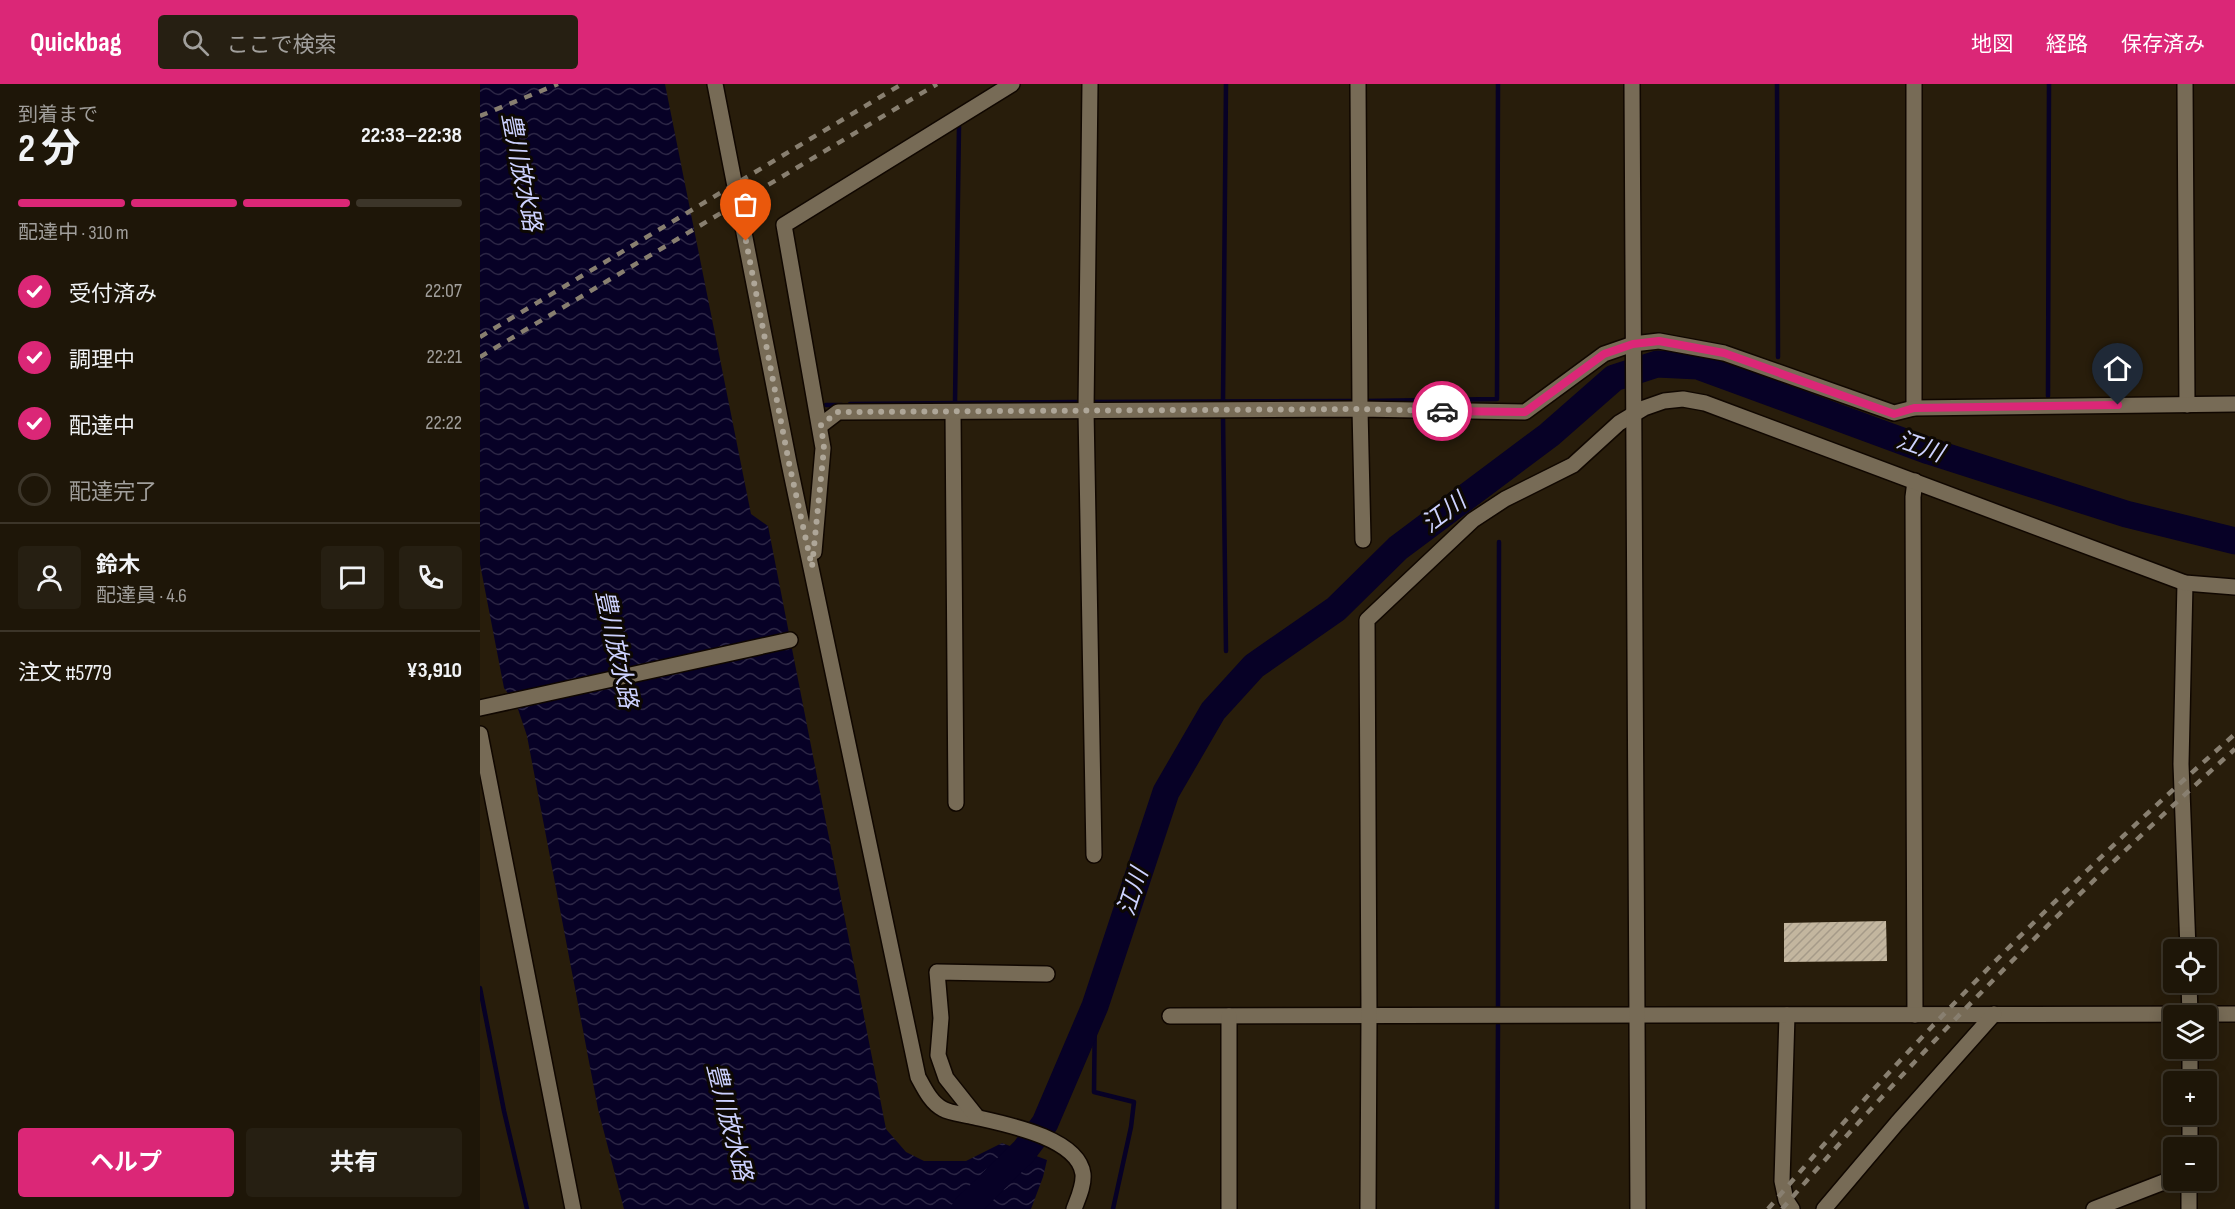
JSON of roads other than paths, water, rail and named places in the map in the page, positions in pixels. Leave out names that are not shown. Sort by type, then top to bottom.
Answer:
[{"type":"street","points":[[715,84],[789,463],[918,1077],[930,1098],[943,1109],[1014,1125],[1061,1145],[1074,1155],[1083,1173],[1081,1191],[1074,1209]]},
{"type":"street","points":[[812,567],[824,448],[784,225],[1012,84]]},
{"type":"street","points":[[1090,84],[1086,410],[1094,855]]},
{"type":"street","points":[[1358,84],[1360,409],[1364,540]]},
{"type":"street","points":[[1632,84],[1638,1209]]},
{"type":"street","points":[[1914,84],[1914,408]]},
{"type":"street","points":[[2185,84],[2187,405]]},
{"type":"street","points":[[821,425],[838,412],[1360,409],[1525,412],[1604,354],[1659,341],[1724,353],[1894,414],[1914,408],[2235,404]]},
{"type":"street","points":[[1368,1209],[1370,1015],[1367,620],[1473,520],[1505,499],[1573,465],[1633,409],[1683,399],[1705,404],[1915,480],[2185,583],[2235,587]]},
{"type":"street","points":[[953,412],[956,803]]},
{"type":"street","points":[[1915,480],[1913,497],[1916,1015]]},
{"type":"street","points":[[2185,583],[2181,764],[2188,939]]},
{"type":"street","points":[[483,707],[790,640]]},
{"type":"street","points":[[480,733],[480,750]]},
{"type":"street","points":[[480,733],[573,1209]]},
{"type":"street","points":[[977,1117],[946,1078],[938,1055],[941,1018],[937,972],[1047,974]]},
{"type":"street","points":[[1824,1209],[1994,1014]]},
{"type":"street","points":[[2217,1014],[2235,1014]]},
{"type":"street","points":[[1787,1015],[1782,1180],[1786,1200],[1792,1209]]},
{"type":"street","points":[[1170,1016],[2163,1015]]},
{"type":"street","points":[[1229,1016],[1229,1209]]},
{"type":"street","points":[[2094,1209],[2163,1182]]},
{"type":"street","points":[[2189,1209],[2190,1191]]},
{"type":"water","name":"豊川放水路","points":[[480,84],[665,84],[751,514],[768,526],[886,1129],[906,1152],[924,1161],[966,1161],[1002,1143],[1047,1160],[1031,1209],[624,1209],[598,1109],[527,736],[517,706],[504,688],[480,564]]},
{"type":"waterway","points":[[1223,402],[1226,84]]},
{"type":"waterway","points":[[1367,401],[1497,399],[1498,84]]},
{"type":"waterway","points":[[1777,84],[1778,357]]},
{"type":"waterway","points":[[2048,396],[2049,84]]},
{"type":"waterway","points":[[955,403],[959,126]]},
{"type":"waterway","name":"江川","points":[[965,1209],[1024,1151],[1045,1123],[1095,1006],[1166,792],[1213,711],[1254,666],[1336,609],[1398,548],[1549,435],[1614,378],[1657,364],[1698,366],[1929,451],[2126,514],[2235,541]]},
{"type":"waterway","points":[[1095,402],[1355,401]]},
{"type":"waterway","points":[[850,404],[1077,402]]},
{"type":"waterway","points":[[826,405],[842,405]]},
{"type":"waterway","points":[[1223,416],[1226,651]]},
{"type":"waterway","points":[[1498,1010],[1499,542]]},
{"type":"waterway","points":[[480,988],[504,1111],[527,1209]]},
{"type":"waterway","points":[[1095,1006],[1094,1092],[1134,1102],[1131,1127],[1113,1209]]},
{"type":"waterway","points":[[1497,1209],[1498,1025]]},
{"type":"railway","points":[[480,116],[558,84]]},
{"type":"railway","points":[[480,337],[902,84]]},
{"type":"railway","points":[[480,357],[937,84]]},
{"type":"railway","points":[[1768,1209],[1878,1084],[1993,963],[2112,846],[2235,734]]},
{"type":"railway","points":[[1782,1209],[1835,1148],[2001,972],[2175,803],[2235,749]]}]
